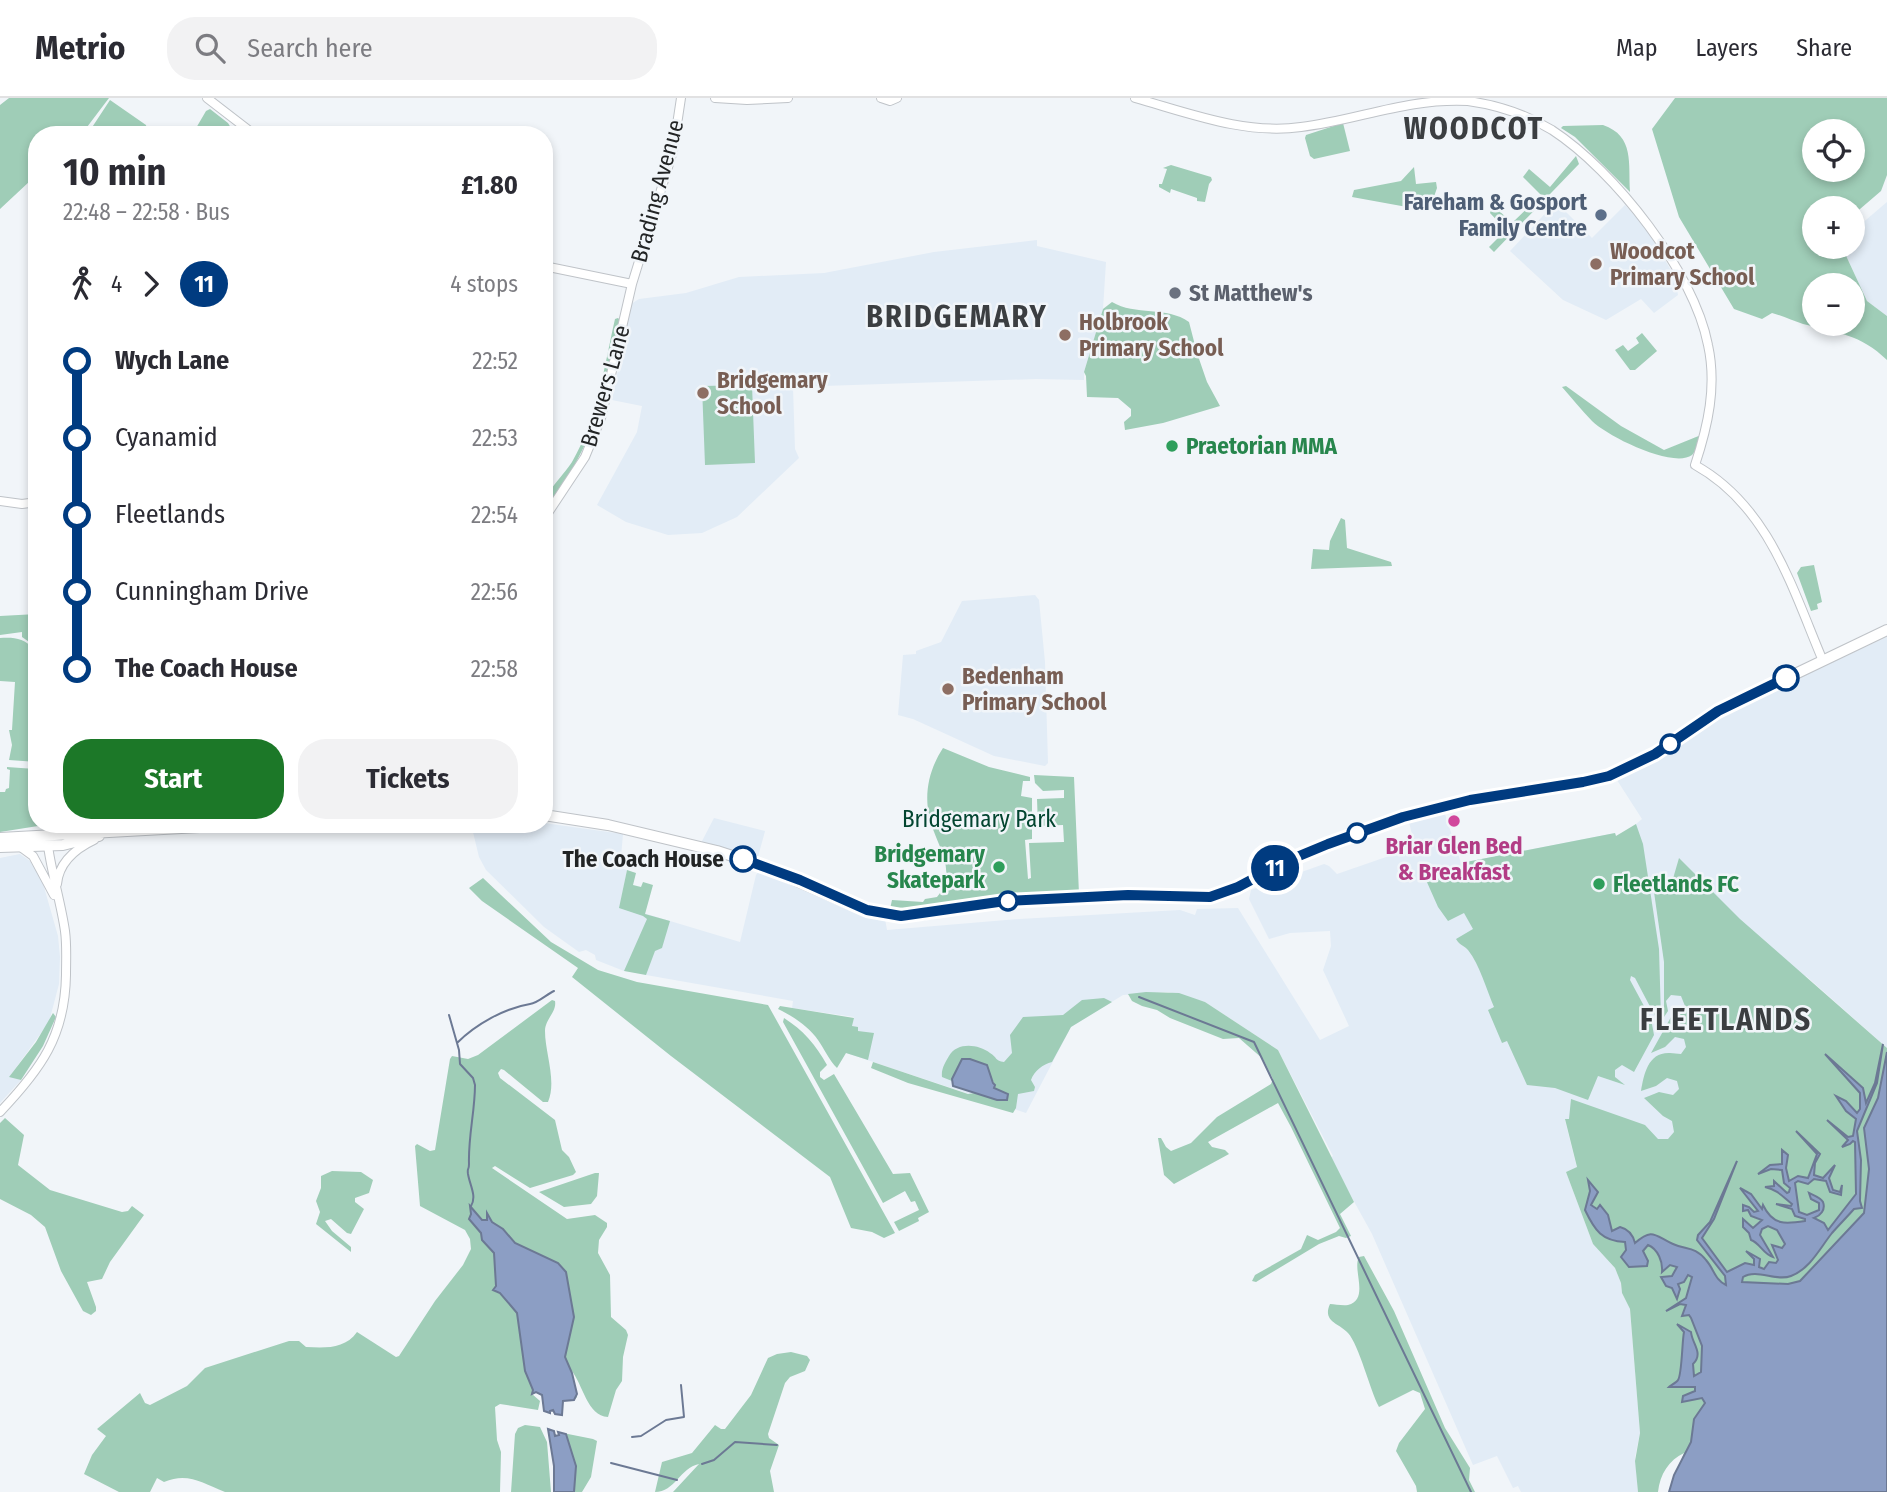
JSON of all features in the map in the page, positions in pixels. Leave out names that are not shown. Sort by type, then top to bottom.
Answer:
[{"type":"main road","points":[[553,816],[608,825],[717,851],[760,865],[850,904],[884,914],[919,915],[1005,901],[1128,895],[1210,897],[1238,887],[1287,861],[1398,818],[1459,802],[1609,776],[1655,754],[1718,711],[1887,630]]},
{"type":"main road","points":[[0,842],[45,834],[132,833]]},
{"type":"main road","points":[[45,834],[48,846]]},
{"type":"main road","points":[[0,842],[22,848],[86,841],[105,835]]},
{"type":"main road","points":[[0,842],[39,839],[48,846]]},
{"type":"street","points":[[206,98],[243,126]]},
{"type":"street","name":"Brading Avenue","points":[[632,284],[673,151],[681,98]]},
{"type":"street","points":[[715,98],[788,98]]},
{"type":"street","points":[[881,98],[890,101],[897,98]]},
{"type":"street","points":[[1135,98],[1231,124],[1298,128],[1399,103],[1453,99],[1513,112],[1554,131],[1612,183],[1638,213],[1682,276],[1701,316],[1709,347],[1711,393],[1707,422],[1695,465],[1722,482],[1754,517],[1785,568],[1824,661]]},
{"type":"street","points":[[553,268],[632,284]]},
{"type":"street","name":"Brewers Lane","points":[[553,506],[574,476],[594,437],[607,398],[632,284]]},
{"type":"street","points":[[0,501],[28,503]]},
{"type":"street","points":[[57,892],[57,880],[64,862],[82,846],[105,835]]},
{"type":"street","points":[[0,1112],[38,1069],[59,1027],[66,986],[66,934],[48,846]]},
{"type":"street","points":[[22,848],[33,856],[41,868],[62,913]]},
{"type":"shaded area","name":"Woodcot Primary School","points":[[1556,202],[1592,238],[1625,205],[1646,228],[1675,277],[1678,295],[1654,313],[1641,299],[1606,320],[1563,300],[1510,251]]},
{"type":"shaded area","points":[[1887,202],[1887,316],[1867,301],[1865,273],[1854,273],[1848,259],[1865,259],[1865,221]]},
{"type":"shaded area","name":"Bridgemary School","points":[[1037,240],[1037,246],[1106,262],[1103,309],[1084,380],[1036,379],[793,387],[795,449],[799,458],[737,517],[702,533],[668,535],[626,522],[597,505],[637,432],[642,406],[612,400],[631,304],[639,299],[686,293],[739,277],[824,273],[934,252]]},
{"type":"shaded area","name":"Bedenham Primary School","points":[[1035,595],[1039,600],[1045,662],[1048,763],[1045,766],[994,756],[913,719],[898,715],[903,655],[916,654],[916,651],[941,642],[962,601]]},
{"type":"shaded area","points":[[1887,637],[1887,1048],[1806,976],[1668,1149],[1565,1120],[1577,1168],[1566,1172],[1593,1244],[1615,1268],[1630,1309],[1640,1433],[1635,1457],[1638,1492],[1521,1492],[1518,1486],[1513,1488],[1497,1456],[1473,1465],[1372,1234],[1330,1158],[1333,1156],[1278,1050],[1205,1002],[1168,992],[1123,995],[1071,1027],[1026,1113],[846,1053],[854,1017],[792,1008],[793,1001],[646,975],[643,971],[624,971],[596,960],[595,955],[586,950],[579,952],[544,927],[486,870],[479,857],[473,833],[553,833],[553,824],[623,834],[620,868],[627,870],[620,906],[740,942],[759,871],[806,888],[850,910],[885,919],[887,930],[1180,910],[1195,915],[1197,909],[1238,908],[1320,1040],[1349,1026],[1323,970],[1331,946],[1330,931],[1290,933],[1269,939],[1249,899],[1251,890],[1324,864],[1337,874],[1415,847],[1409,822],[1444,811],[1461,863],[1615,833],[1616,836],[1642,819],[1615,777],[1645,765],[1725,712]]},
{"type":"shaded area","points":[[714,818],[765,831],[758,857],[701,843]]},
{"type":"shaded area","points":[[20,854],[30,861],[42,880],[58,936],[59,984],[49,1022],[10,1076],[21,1080],[0,1103],[0,858]]},
{"type":"green space","points":[[9,98],[109,98],[88,126],[28,126],[28,183],[0,209],[0,105]]},
{"type":"green space","points":[[1675,98],[1887,98],[1887,175],[1881,191],[1865,205],[1865,196],[1802,196],[1802,259],[1848,259],[1854,273],[1802,273],[1802,324],[1772,313],[1762,319],[1734,309],[1679,217],[1652,129]]},
{"type":"green space","points":[[110,100],[146,126],[93,126]]},
{"type":"green space","points":[[210,109],[230,126],[197,126]]},
{"type":"green space","points":[[1343,123],[1350,151],[1314,159],[1310,156],[1306,135]]},
{"type":"green space","points":[[1603,125],[1620,136],[1625,144],[1629,161],[1630,192],[1575,137],[1561,128]]},
{"type":"green space","points":[[1576,156],[1579,164],[1494,252],[1489,247],[1506,230],[1490,213],[1493,205],[1512,223],[1541,195],[1523,177],[1529,169],[1550,187]]},
{"type":"green space","points":[[1171,165],[1211,177],[1205,202],[1171,189],[1170,193],[1159,187],[1167,169],[1163,168]]},
{"type":"green space","points":[[1414,167],[1416,184],[1436,182],[1437,188],[1429,211],[1352,197],[1354,190],[1401,181]]},
{"type":"green space","points":[[1865,297],[1887,316],[1887,360],[1848,336],[1865,336]]},
{"type":"green space","points":[[1112,302],[1131,309],[1171,314],[1189,322],[1207,382],[1220,406],[1163,423],[1125,430],[1124,422],[1131,416],[1131,409],[1118,398],[1087,397],[1084,372],[1103,309]]},
{"type":"green space","points":[[615,319],[620,320],[593,429],[568,478],[553,499],[553,487],[572,462],[588,427],[599,392]]},
{"type":"green space","points":[[1642,333],[1657,351],[1635,370],[1630,370],[1615,350],[1623,345],[1628,351],[1639,343],[1636,338]]},
{"type":"green space","points":[[752,385],[755,463],[705,465],[702,386]]},
{"type":"green space","points":[[1566,386],[1621,426],[1664,450],[1701,435],[1695,451],[1683,458],[1670,458],[1640,449],[1611,435],[1592,421],[1562,387]]},
{"type":"green space","points":[[1341,518],[1345,520],[1347,548],[1391,562],[1392,566],[1311,569],[1313,549],[1329,550],[1330,541]]},
{"type":"green space","points":[[1814,565],[1822,602],[1817,604],[1818,609],[1811,611],[1797,573],[1801,567]]},
{"type":"green space","points":[[28,614],[28,641],[22,637],[22,632],[0,635],[0,616]]},
{"type":"green space","points":[[0,638],[26,642],[28,761],[9,760],[12,745],[9,730],[12,730],[15,682],[0,681]]},
{"type":"green space","name":"Bridgemary Park","points":[[943,748],[989,767],[1030,777],[1030,781],[1023,781],[1021,796],[1032,798],[1032,839],[1025,840],[1028,879],[1031,878],[1029,843],[1064,842],[1063,825],[1038,826],[1037,799],[1064,798],[1064,790],[1043,791],[1035,783],[1034,775],[1074,777],[1079,894],[899,912],[890,909],[892,900],[923,902],[925,899],[937,897],[943,887],[946,867],[929,815],[927,797],[932,772]]},
{"type":"green space","points":[[28,768],[28,828],[0,832],[0,792],[9,788],[10,770],[7,769]]},
{"type":"green space","points":[[1636,824],[1643,844],[1659,949],[1661,1018],[1655,1016],[1635,978],[1631,976],[1630,980],[1651,1019],[1654,1035],[1634,1072],[1622,1065],[1615,1070],[1615,1077],[1625,1085],[1598,1076],[1588,1100],[1555,1088],[1527,1085],[1507,1041],[1502,1043],[1488,1010],[1494,1007],[1476,963],[1468,950],[1456,939],[1473,929],[1464,913],[1448,921],[1438,907],[1426,880],[1462,868],[1461,863],[1615,833],[1616,836]]},
{"type":"green space","points":[[1679,858],[1740,919],[1887,1048],[1887,1416],[1669,1492],[1684,1453],[1666,1468],[1658,1492],[1638,1492],[1635,1461],[1640,1433],[1630,1309],[1615,1268],[1593,1244],[1566,1172],[1577,1167],[1565,1119],[1569,1119],[1571,1099],[1645,1125],[1658,1139],[1668,1139],[1674,1132],[1672,1121],[1644,1098],[1659,1092],[1673,1095],[1679,1089],[1677,1081],[1667,1078],[1656,1086],[1641,1091],[1652,1060],[1663,1054],[1681,1054],[1686,1047],[1684,1039],[1675,1037],[1665,1047],[1651,1053],[1671,1017],[1685,1006],[1681,996],[1671,995],[1666,1001],[1668,1011],[1664,1017],[1664,962],[1653,885],[1672,882]]},
{"type":"green space","points":[[627,870],[636,873],[633,885],[641,887],[643,882],[653,885],[645,914],[670,921],[662,948],[655,951],[646,975],[624,971],[647,919],[619,908]]},
{"type":"green space","points":[[483,878],[551,942],[598,970],[637,982],[768,1005],[895,1233],[884,1238],[872,1232],[851,1228],[830,1177],[572,977],[578,968],[482,901],[469,888]]},
{"type":"green space","points":[[1179,993],[1205,1002],[1278,1050],[1354,1202],[1340,1214],[1351,1236],[1339,1236],[1319,1244],[1256,1282],[1252,1281],[1255,1275],[1301,1249],[1307,1235],[1318,1240],[1340,1228],[1278,1103],[1208,1142],[1212,1147],[1225,1150],[1229,1154],[1174,1184],[1164,1175],[1158,1138],[1161,1138],[1171,1151],[1191,1143],[1217,1117],[1271,1084],[1273,1079],[1263,1059],[1239,1038],[1223,1039],[1170,1018],[1132,1001],[1128,994]]},
{"type":"green space","points":[[1104,998],[1112,1002],[1071,1027],[1052,1062],[1039,1068],[1032,1077],[1034,1091],[1018,1094],[1013,1113],[908,1083],[871,1068],[873,1062],[968,1094],[975,1093],[997,1100],[1003,1093],[994,1088],[985,1064],[962,1059],[952,1081],[942,1077],[944,1066],[953,1051],[974,1046],[1004,1062],[1012,1053],[1010,1035],[1023,1017],[1063,1015],[1082,1000]]},
{"type":"green space","points":[[552,1000],[555,1005],[545,1031],[551,1076],[548,1102],[543,1102],[504,1070],[501,1069],[498,1073],[500,1078],[555,1120],[562,1150],[569,1157],[576,1172],[530,1188],[495,1166],[492,1168],[567,1219],[595,1215],[607,1223],[599,1240],[598,1253],[610,1275],[611,1317],[628,1335],[623,1357],[622,1381],[616,1390],[608,1417],[595,1411],[590,1405],[571,1370],[577,1397],[563,1401],[562,1415],[555,1414],[554,1385],[545,1350],[548,1324],[540,1311],[540,1302],[514,1256],[504,1245],[491,1238],[471,1207],[474,1220],[488,1239],[507,1251],[535,1301],[536,1312],[542,1324],[541,1356],[550,1391],[550,1413],[544,1411],[543,1397],[536,1392],[532,1394],[540,1401],[538,1410],[500,1404],[495,1407],[497,1440],[501,1452],[500,1492],[225,1492],[188,1478],[164,1482],[157,1478],[150,1492],[119,1492],[84,1474],[92,1455],[106,1436],[97,1429],[140,1393],[145,1403],[150,1405],[187,1386],[205,1368],[289,1341],[299,1341],[306,1347],[335,1346],[347,1342],[357,1332],[396,1357],[399,1356],[435,1301],[463,1265],[471,1249],[465,1230],[420,1206],[415,1146],[417,1144],[430,1151],[435,1150],[450,1059],[452,1056],[468,1059],[478,1055]]},
{"type":"green space","points":[[780,1006],[854,1018],[852,1026],[858,1027],[858,1031],[874,1033],[868,1060],[846,1053],[837,1068],[814,1035],[800,1022],[778,1009]]},
{"type":"green space","points":[[53,1013],[56,1017],[43,1046],[21,1080],[9,1077],[36,1042]]},
{"type":"green space","points":[[784,1018],[803,1033],[818,1051],[827,1065],[820,1072],[820,1077],[824,1080],[834,1074],[893,1174],[910,1173],[929,1212],[918,1218],[919,1221],[899,1231],[894,1222],[919,1210],[915,1201],[911,1202],[905,1191],[883,1203],[783,1022]]},
{"type":"green space","points":[[5,1118],[24,1135],[18,1165],[50,1190],[122,1212],[128,1211],[132,1206],[144,1215],[110,1262],[102,1279],[87,1282],[96,1307],[96,1311],[91,1315],[83,1311],[61,1271],[45,1227],[31,1215],[0,1199],[0,1123]]},
{"type":"green space","points":[[332,1171],[361,1172],[373,1180],[369,1193],[355,1198],[355,1202],[364,1209],[351,1234],[331,1219],[325,1221],[332,1231],[351,1247],[351,1252],[316,1224],[320,1212],[316,1201],[321,1188],[321,1176]]},
{"type":"green space","points":[[599,1173],[597,1196],[591,1204],[564,1207],[539,1192]]},
{"type":"green space","points":[[1364,1256],[1394,1311],[1445,1428],[1470,1468],[1469,1480],[1475,1492],[1417,1492],[1396,1451],[1425,1409],[1420,1393],[1413,1390],[1379,1407],[1352,1339],[1328,1315],[1330,1304],[1348,1305],[1355,1302],[1359,1291],[1357,1263],[1359,1257]]},
{"type":"green space","points":[[791,1352],[807,1356],[810,1360],[805,1371],[790,1377],[785,1383],[768,1434],[769,1438],[779,1445],[770,1471],[774,1492],[673,1492],[699,1464],[692,1466],[668,1488],[655,1492],[662,1462],[692,1453],[715,1425],[725,1429],[751,1395],[768,1358]]},
{"type":"green space","points":[[525,1425],[540,1427],[547,1442],[551,1492],[511,1492],[515,1434],[518,1428]]},
{"type":"green space","points":[[558,1432],[597,1441],[591,1477],[582,1492],[566,1492]]},
{"type":"water","points":[[1883,1044],[1877,1083],[1857,1131],[1861,1160],[1862,1208],[1854,1209],[1798,1273],[1785,1277],[1754,1274],[1743,1277],[1742,1282],[1788,1284],[1800,1281],[1864,1213],[1869,1169],[1864,1128],[1878,1098],[1887,1052],[1887,1492],[1669,1492],[1674,1475],[1691,1442],[1694,1419],[1705,1403],[1702,1398],[1682,1402],[1683,1396],[1695,1391],[1695,1387],[1669,1387],[1678,1380],[1680,1372],[1684,1332],[1677,1324],[1691,1332],[1697,1352],[1693,1364],[1694,1376],[1701,1372],[1702,1346],[1689,1315],[1682,1316],[1686,1305],[1680,1304],[1666,1311],[1686,1298],[1692,1277],[1688,1275],[1684,1282],[1678,1284],[1680,1289],[1677,1299],[1672,1288],[1666,1286],[1661,1277],[1672,1276],[1677,1267],[1670,1265],[1662,1272],[1659,1256],[1648,1245],[1643,1251],[1648,1261],[1647,1266],[1629,1267],[1621,1257],[1626,1250],[1625,1242],[1610,1240],[1600,1233],[1585,1210],[1590,1191],[1588,1180],[1598,1192],[1591,1205],[1597,1209],[1600,1205],[1608,1215],[1612,1231],[1620,1227],[1625,1229],[1635,1243],[1650,1234],[1694,1250],[1709,1263],[1719,1280],[1726,1285],[1725,1276],[1697,1240],[1698,1235],[1710,1222],[1737,1161],[1714,1219],[1702,1238],[1727,1272],[1745,1263],[1754,1265],[1754,1259],[1746,1251],[1760,1259],[1759,1267],[1764,1269],[1769,1262],[1776,1263],[1778,1260],[1772,1245],[1782,1248],[1785,1244],[1777,1230],[1768,1226],[1762,1229],[1760,1235],[1773,1257],[1751,1240],[1743,1227],[1743,1219],[1753,1228],[1762,1220],[1751,1216],[1748,1210],[1743,1211],[1743,1205],[1754,1212],[1758,1211],[1740,1188],[1751,1194],[1762,1209],[1763,1205],[1776,1220],[1786,1223],[1805,1221],[1795,1216],[1792,1209],[1776,1204],[1792,1204],[1777,1192],[1765,1187],[1774,1186],[1774,1181],[1789,1192],[1790,1188],[1784,1183],[1782,1170],[1771,1169],[1758,1174],[1770,1165],[1782,1164],[1782,1150],[1788,1155],[1786,1168],[1789,1181],[1798,1176],[1808,1178],[1817,1154],[1796,1131],[1820,1154],[1815,1163],[1814,1175],[1823,1178],[1835,1165],[1829,1178],[1833,1190],[1840,1192],[1842,1185],[1841,1195],[1830,1192],[1826,1181],[1814,1179],[1808,1184],[1798,1181],[1795,1183],[1799,1212],[1807,1215],[1819,1210],[1819,1203],[1811,1199],[1809,1193],[1819,1198],[1824,1208],[1814,1218],[1824,1223],[1828,1230],[1856,1194],[1855,1142],[1842,1147],[1848,1140],[1827,1120],[1848,1137],[1853,1136],[1856,1119],[1846,1111],[1836,1096],[1846,1101],[1857,1113],[1860,1109],[1860,1093],[1825,1054],[1863,1088],[1866,1103],[1875,1083]]},
{"type":"water","points":[[962,1059],[987,1065],[994,1088],[1008,1094],[1007,1100],[997,1100],[953,1086],[952,1079]]},
{"type":"water","points":[[470,1206],[482,1220],[487,1220],[487,1213],[492,1222],[503,1229],[515,1243],[558,1263],[566,1272],[574,1317],[565,1357],[577,1394],[574,1400],[563,1401],[562,1415],[555,1414],[553,1410],[550,1413],[544,1411],[542,1395],[536,1392],[532,1394],[533,1390],[525,1371],[517,1313],[500,1293],[493,1290],[496,1286],[494,1253],[469,1219]]},
{"type":"water","points":[[548,1429],[554,1431],[555,1436],[559,1435],[558,1432],[566,1434],[576,1466],[574,1492],[554,1492],[554,1466]]},
{"type":"waterway","points":[[457,1043],[491,1018],[536,1002],[554,991]]},
{"type":"waterway","points":[[1139,997],[1254,1042],[1471,1492]]},
{"type":"waterway","points":[[449,1015],[460,1064],[473,1078],[475,1085],[468,1170],[473,1195],[471,1206]]},
{"type":"waterway","points":[[632,1437],[641,1436],[666,1420],[684,1417],[681,1385]]},
{"type":"waterway","points":[[702,1464],[714,1460],[735,1442],[777,1445]]},
{"type":"waterway","points":[[611,1463],[677,1480]]},
{"type":"bus line","name":"11","points":[[743,859],[800,880],[850,904],[901,916],[1005,901],[1128,895],[1210,897],[1238,887],[1287,861],[1328,844],[1403,817],[1448,804],[1609,776],[1655,754],[1718,711],[1786,678]]},
{"type":"place","name":"Fareham & Gosport Family Centre","points":[[1601,215]]},
{"type":"place","name":"Woodcot Primary School","points":[[1596,264]]},
{"type":"place","name":"St Matthew's","points":[[1175,293]]},
{"type":"place","name":"Holbrook Primary School","points":[[1065,335]]},
{"type":"place","name":"Bridgemary School","points":[[703,393]]},
{"type":"place","name":"Praetorian MMA","points":[[1172,446]]},
{"type":"place","name":"Bedenham Primary School","points":[[948,689]]},
{"type":"place","name":"Briar Glen Bed & Breakfast","points":[[1454,821]]},
{"type":"place","name":"The Coach House","points":[[743,859]]},
{"type":"place","name":"Bridgemary Skatepark","points":[[999,867]]},
{"type":"place","name":"Fleetlands FC","points":[[1599,884]]},
{"type":"district","name":"WOODCOT","points":[[1474,129]]},
{"type":"district","name":"BRIDGEMARY","points":[[957,317]]},
{"type":"district","name":"FLEETLANDS","points":[[1726,1020]]}]
